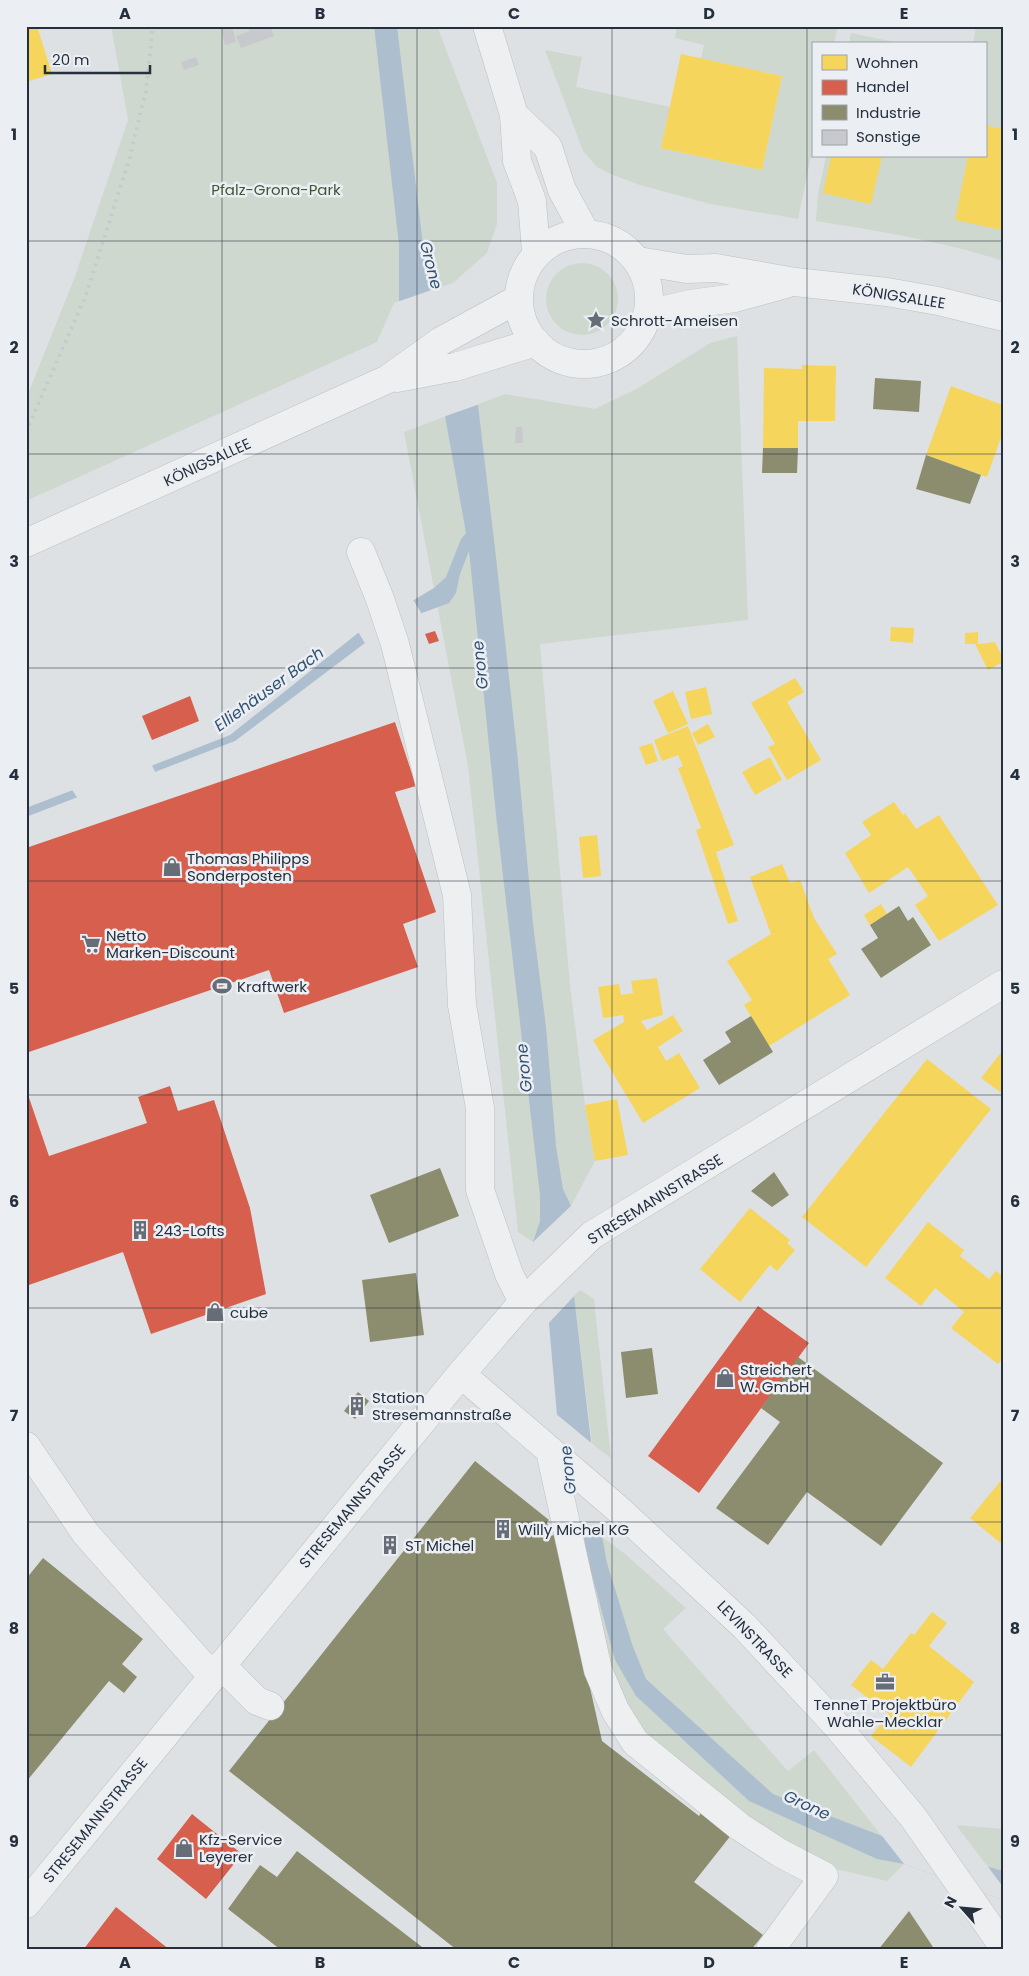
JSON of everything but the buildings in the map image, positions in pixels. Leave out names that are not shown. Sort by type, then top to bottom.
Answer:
[{"type":"street","points":[[487,26],[514,115],[517,161],[532,201],[536,252]]},
{"type":"street","points":[[514,115],[548,148],[562,190],[586,234]]},
{"type":"street","points":[[586,234],[600,236],[617,242],[628,250],[638,261],[648,287],[647,314],[637,337],[621,352],[606,361],[583,364],[570,362],[546,351],[536,342],[522,319],[518,299],[520,281],[525,267],[536,252],[554,240],[570,235],[586,234]]},
{"type":"street","name":"KÖNIGSALLEE","points":[[638,261],[687,269],[716,268],[794,282],[887,292],[938,300],[1003,317]]},
{"type":"street","name":"KÖNIGSALLEE","points":[[647,314],[690,304],[735,298],[794,282]]},
{"type":"street","name":"KÖNIGSALLEE","points":[[26,543],[388,380],[441,341],[518,299]]},
{"type":"street","name":"KÖNIGSALLEE","points":[[388,380],[455,366],[536,342]]},
{"type":"street","points":[[361,552],[380,599],[395,644],[457,895],[462,1005],[480,1108],[480,1190],[509,1274],[531,1295]]},
{"type":"street","name":"STRESEMANNSTRASSE","points":[[26,1904],[462,1374],[531,1295],[592,1235],[1003,984]]},
{"type":"street","name":"LEVINSTRASSE","points":[[462,1374],[618,1509],[744,1626],[836,1724],[913,1817],[1003,1946]]},
{"type":"street","points":[[26,1446],[86,1534],[217,1670],[257,1701],[270,1706]]},
{"type":"street","points":[[556,1456],[598,1670],[615,1710],[635,1742],[740,1827],[780,1853],[824,1876],[770,1950]]},
{"type":"green space","name":"Pfalz-Grona-Park","points":[[111,26],[437,26],[497,183],[497,224],[487,253],[453,283],[394,303],[377,342],[26,501],[26,399],[74,279],[128,120]]},
{"type":"green space","points":[[677,26],[838,26],[834,42],[812,42],[812,152],[798,219],[710,204],[640,185],[597,167],[583,151],[545,50],[582,57],[576,87],[670,107],[661,148],[762,170],[782,76],[701,59],[704,45],[675,38]]},
{"type":"green space","points":[[976,26],[1003,26],[1003,261],[934,242],[816,221],[818,194],[826,158],[986,158],[986,42],[973,42]]},
{"type":"green space","points":[[851,33],[894,42],[849,42]]},
{"type":"green space","points":[[582,263],[602,269],[612,279],[618,299],[612,319],[602,329],[582,335],[562,329],[552,319],[546,299],[552,279],[562,269]]},
{"type":"green space","points":[[737,336],[748,620],[540,644],[570,985],[585,1105],[595,1161],[571,1206],[533,1242],[518,1232],[468,766],[404,432],[505,394],[595,409],[638,388],[710,343]]},
{"type":"green space","points":[[580,1290],[594,1299],[611,1458],[592,1444],[574,1295]]},
{"type":"green space","points":[[571,1513],[625,1554],[686,1608],[663,1629],[788,1771],[814,1750],[904,1864],[887,1881],[827,1867],[783,1845],[642,1734],[608,1670]]},
{"type":"green space","points":[[956,1825],[1003,1829],[1003,1887]]},
{"type":"water","points":[[374,26],[397,26],[425,262],[437,288],[478,405],[517,751],[533,924],[546,1027],[556,1146],[563,1189],[571,1206],[574,1295],[602,1536],[607,1563],[632,1644],[646,1679],[773,1794],[882,1836],[1003,1871],[1003,1900],[904,1864],[877,1859],[749,1801],[636,1696],[615,1660],[587,1557],[581,1520],[557,1415],[549,1324],[533,1242],[540,1221],[540,1195],[497,824],[469,551],[460,574],[456,593],[449,603],[422,613],[365,643],[235,741],[155,772],[78,797],[26,817],[26,808],[73,790],[151,766],[230,735],[358,633],[434,588],[446,577],[461,539],[466,533],[445,416],[399,301],[399,245]]},
{"type":"pier","points":[[440,287],[480,404],[443,417],[397,302]]},
{"type":"pier","points":[[412,598],[423,616],[366,645],[357,630]]},
{"type":"pier","points":[[151,763],[156,774],[78,799],[71,788]]},
{"type":"pier","points":[[571,1206],[575,1241],[577,1293],[546,1326],[533,1242]]},
{"type":"pier","points":[[555,1413],[595,1446],[605,1539],[578,1518]]},
{"type":"pier","points":[[879,1832],[986,1864],[1003,1887],[1003,1900],[904,1864]]},
{"type":"railway","points":[[26,432],[86,295],[129,160],[146,91],[153,26]]},
{"type":"place","name":"Schrott-Ameisen","points":[[596,320]]},
{"type":"place","name":"Thomas Philipps Sonderposten","points":[[172,867]]},
{"type":"place","name":"Netto Marken-Discount","points":[[91,944]]},
{"type":"place","name":"Kraftwerk","points":[[222,986]]},
{"type":"place","name":"243-Lofts","points":[[140,1230]]},
{"type":"place","name":"cube","points":[[215,1312]]},
{"type":"place","name":"Streichert W. GmbH","points":[[725,1378]]},
{"type":"place","name":"Station Stresemannstraße","points":[[357,1406]]},
{"type":"place","name":"Willy Michel KG","points":[[503,1529]]},
{"type":"place","name":"ST Michel","points":[[390,1545]]},
{"type":"place","name":"TenneT Projektbüro Wahle–Mecklar","points":[[885,1682]]},
{"type":"place","name":"Kfz-Service Leyerer","points":[[184,1848]]},
{"type":"water label","name":"Grone","points":[[431,265]]},
{"type":"water label","name":"Grone","points":[[480,665]]},
{"type":"water label","name":"Elliehäuser Bach","points":[[269,689]]},
{"type":"water label","name":"Grone","points":[[524,1068]]},
{"type":"water label","name":"Grone","points":[[568,1470]]},
{"type":"water label","name":"Grone","points":[[807,1805]]}]
